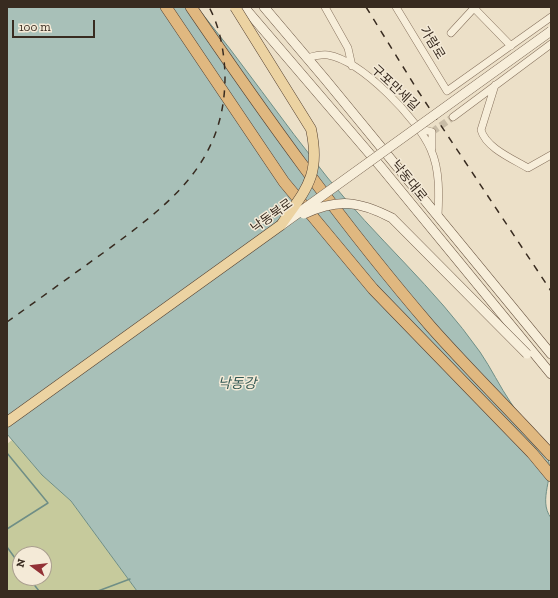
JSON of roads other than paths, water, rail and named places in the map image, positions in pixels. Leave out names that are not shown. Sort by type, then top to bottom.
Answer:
[{"type":"highway","points":[[166,7],[284,182],[373,289],[532,453],[551,476]]},
{"type":"highway","points":[[191,7],[292,153],[346,222],[431,326],[551,456]]},
{"type":"main road","points":[[235,7],[311,129],[315,147],[312,178],[281,225]]},
{"type":"main road","name":"낙동대로","points":[[244,7],[381,167],[551,374]]},
{"type":"main road","name":"낙동대로","points":[[264,7],[551,354]]},
{"type":"main road","name":"낙동북로","points":[[7,422],[551,31]]},
{"type":"main road","points":[[281,225],[323,205],[353,202],[373,208],[392,218],[551,378]]},
{"type":"street","name":"구포만세길","points":[[325,7],[348,48],[352,66],[387,93],[405,110],[421,129],[432,132],[432,151],[439,186],[438,216]]},
{"type":"street","name":"가람로","points":[[396,7],[447,92],[510,46]]},
{"type":"street","points":[[451,33],[475,8],[510,46],[551,17]]},
{"type":"street","points":[[453,117],[551,44]]},
{"type":"street","points":[[307,58],[320,54],[328,55],[352,66]]},
{"type":"street","points":[[495,85],[482,126],[482,134],[491,144],[528,168],[549,157],[551,165]]},
{"type":"water","name":"낙동강","points":[[7,7],[197,7],[327,177],[365,221],[444,306],[480,352],[507,397],[543,449],[549,464],[546,503],[547,511],[551,518],[551,591],[137,591],[71,501],[42,475],[7,434]]},
{"type":"waterway","points":[[7,453],[48,503],[7,529]]},
{"type":"waterway","points":[[7,547],[12,554]]},
{"type":"waterway","points":[[98,591],[130,579]]},
{"type":"waterway","points":[[35,586],[39,591]]},
{"type":"tunnel","points":[[432,132],[453,117]]},
{"type":"railway","points":[[7,322],[103,253],[150,217],[189,179],[204,158],[216,133],[223,106],[225,74],[221,39],[209,7]]},
{"type":"railway","points":[[366,7],[418,91],[551,291]]}]
